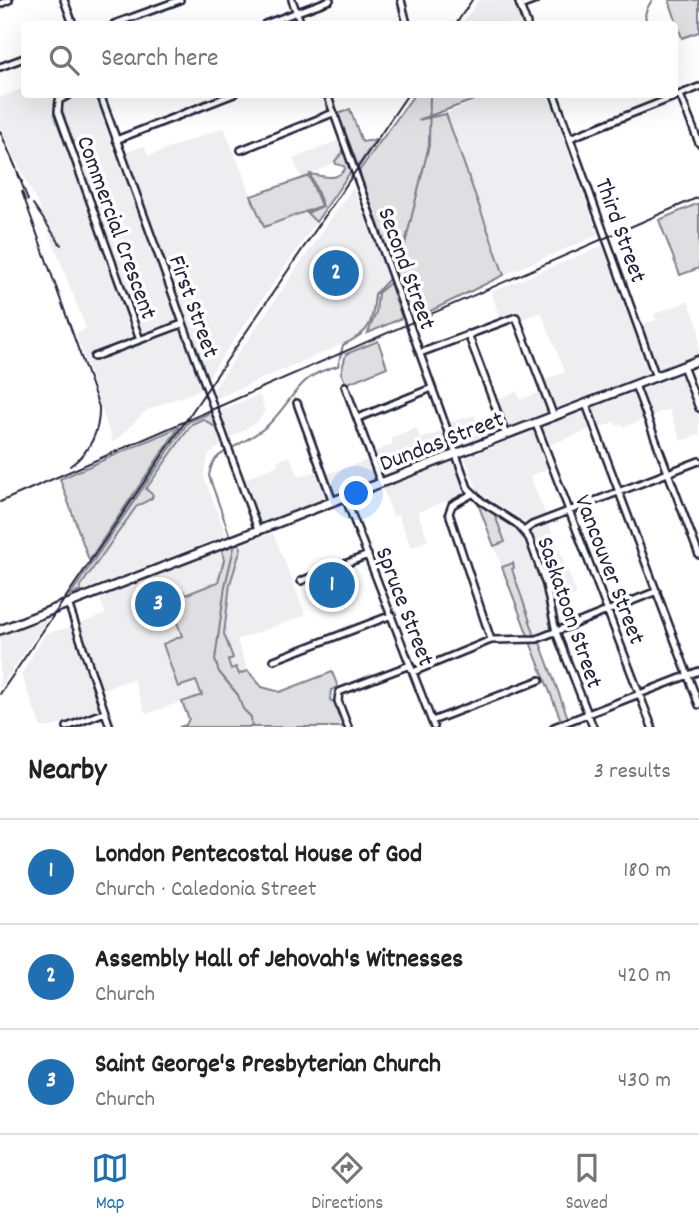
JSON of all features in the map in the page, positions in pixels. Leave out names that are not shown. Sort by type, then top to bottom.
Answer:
[{"type":"main road","name":"Dundas Street","points":[[0,630],[699,360]]},
{"type":"street","points":[[0,4],[9,0]]},
{"type":"street","points":[[64,0],[72,21]]},
{"type":"street","points":[[122,21],[180,0]]},
{"type":"street","points":[[292,0],[300,21]]},
{"type":"street","points":[[273,21],[330,0]]},
{"type":"street","points":[[401,0],[406,21]]},
{"type":"street","points":[[526,21],[519,3],[536,0]]},
{"type":"street","points":[[0,67],[21,59]]},
{"type":"street","points":[[699,87],[680,94],[699,143]]},
{"type":"street","name":"Commercial Crescent","points":[[63,98],[59,100],[58,112],[140,340]]},
{"type":"street","name":"First Street","points":[[101,98],[258,530]]},
{"type":"street","points":[[116,141],[224,98]]},
{"type":"street","name":"Second Street","points":[[328,98],[456,453]]},
{"type":"street","name":"Third Street","points":[[555,98],[656,377]]},
{"type":"street","points":[[570,138],[670,98]]},
{"type":"street","points":[[241,150],[333,113]]},
{"type":"street","points":[[420,353],[516,317],[554,417]]},
{"type":"street","points":[[94,357],[182,324]]},
{"type":"street","points":[[468,334],[506,435]]},
{"type":"street","points":[[683,366],[699,408]]},
{"type":"street","points":[[635,385],[699,555]]},
{"type":"street","points":[[345,386],[381,483]]},
{"type":"street","points":[[358,418],[432,388]]},
{"type":"street","points":[[297,403],[333,502]]},
{"type":"street","points":[[586,404],[699,705]]},
{"type":"street","name":"Vancouver Street","points":[[536,424],[652,727]]},
{"type":"street","points":[[456,453],[472,494],[452,505],[449,513],[491,640]]},
{"type":"street","points":[[524,531],[533,525],[699,461]]},
{"type":"street","name":"Saskatoon Street","points":[[472,494],[524,531],[547,585],[556,632],[593,727]]},
{"type":"street","name":"Spruce Street","points":[[345,497],[433,724]]},
{"type":"street","points":[[302,581],[368,555]]},
{"type":"street","points":[[413,672],[491,640],[525,641],[556,632],[657,591]]},
{"type":"street","points":[[68,603],[110,727]]},
{"type":"street","points":[[274,660],[392,615]]},
{"type":"street","points":[[348,727],[338,701],[339,692],[410,665]]},
{"type":"street","points":[[554,727],[699,671]]},
{"type":"street","points":[[433,724],[540,680]]},
{"type":"street","points":[[67,727],[105,712]]},
{"type":"shaded area","points":[[479,0],[514,0],[522,21],[464,21]]},
{"type":"shaded area","points":[[669,0],[699,0],[699,32],[682,38]]},
{"type":"shaded area","points":[[21,89],[21,98],[62,98],[65,103],[78,98],[95,98],[116,156],[144,146],[149,156],[224,127],[264,227],[307,213],[316,222],[199,390],[147,410],[113,443],[76,334],[86,329],[41,211],[0,127],[0,97]]},
{"type":"shaded area","points":[[412,98],[480,98],[418,120],[446,114],[504,275],[412,320],[359,171]]},
{"type":"shaded area","points":[[483,98],[549,98],[598,235],[504,275],[446,114]]},
{"type":"shaded area","points":[[350,109],[362,142],[375,140],[358,166],[338,114]]},
{"type":"shaded area","points":[[338,140],[342,153],[335,163],[302,178],[293,159]]},
{"type":"shaded area","points":[[342,153],[345,154],[351,171],[316,222],[307,213],[323,206],[310,174],[338,176],[345,169],[335,161]]},
{"type":"shaded area","points":[[309,176],[321,206],[264,227],[251,196]]},
{"type":"shaded area","points":[[353,187],[390,283],[378,293],[376,313],[368,333],[217,398],[213,390]]},
{"type":"shaded area","points":[[699,203],[699,268],[680,275],[659,220]]},
{"type":"shaded area","points":[[603,246],[649,373],[554,409],[544,380],[565,372],[541,312],[519,320],[516,310],[500,318],[491,292]]},
{"type":"shaded area","points":[[390,283],[402,318],[368,333],[376,313],[378,293]]},
{"type":"shaded area","points":[[688,301],[699,328],[699,354],[658,370],[640,325],[656,320],[654,314]]},
{"type":"shaded area","points":[[378,341],[387,367],[346,384],[341,373],[346,354]]},
{"type":"shaded area","points":[[681,374],[699,416],[699,434],[681,441],[669,409],[649,417],[640,390]]},
{"type":"shaded area","points":[[517,391],[520,400],[541,392],[548,412],[268,522],[258,522],[244,479],[278,465],[277,461],[290,456],[299,477],[323,469],[327,474],[370,459],[373,452],[393,444],[391,438],[416,428],[421,439],[446,430],[448,423],[474,415],[476,420],[495,413],[495,400]]},
{"type":"shaded area","points":[[633,393],[645,419],[624,427],[623,424],[617,426],[615,422],[597,428],[591,408]]},
{"type":"shaded area","points":[[260,395],[265,412],[257,422],[230,438],[220,410]]},
{"type":"shaded area","points":[[584,411],[593,428],[542,448],[550,468],[530,476],[546,516],[527,524],[478,491],[465,458]]},
{"type":"shaded area","points":[[212,412],[217,426],[203,419],[192,424],[146,489],[153,495],[152,498],[136,507],[80,587],[81,591],[70,595],[188,422]]},
{"type":"shaded area","points":[[203,419],[217,426],[222,445],[209,454],[204,473],[226,535],[82,591],[81,587],[136,507],[152,498],[146,489],[183,435],[192,424]]},
{"type":"shaded area","points":[[179,427],[89,560],[60,479]]},
{"type":"shaded area","points":[[452,462],[466,494],[418,512],[428,540],[411,547],[398,515],[393,516],[383,489]]},
{"type":"shaded area","points":[[477,501],[494,513],[505,542],[494,546]]},
{"type":"shaded area","points":[[495,515],[513,525],[530,530],[548,522],[577,594],[564,600],[572,620],[535,636],[512,563],[502,567],[494,546],[505,542]]},
{"type":"shaded area","points":[[273,533],[306,615],[237,640],[248,671],[239,674],[231,669],[228,660],[233,658],[224,635],[230,584],[243,543]]},
{"type":"shaded area","points":[[239,543],[241,548],[230,584],[224,634],[233,658],[228,660],[231,669],[236,667],[239,674],[248,671],[262,687],[280,692],[332,672],[338,687],[331,690],[330,700],[338,704],[340,710],[337,712],[343,727],[179,727],[186,725],[189,719],[182,702],[202,695],[196,681],[178,687],[163,644],[182,636],[168,597],[183,591],[185,595],[218,582],[224,560],[222,550]]},
{"type":"shaded area","points":[[222,550],[224,560],[218,582],[185,596],[183,592],[182,637],[163,644],[178,687],[196,682],[201,695],[146,714],[133,679],[103,689],[78,624],[106,614],[99,596]]},
{"type":"shaded area","points":[[513,563],[512,569],[535,636],[529,638],[502,567]]},
{"type":"shaded area","points":[[48,619],[0,688],[0,636]]},
{"type":"shaded area","points":[[70,627],[99,709],[52,727],[41,727],[21,675],[45,634]]},
{"type":"shaded area","points":[[539,640],[568,718],[561,720],[530,642]]},
{"type":"waterway","points":[[646,21],[645,15],[652,0]]},
{"type":"waterway","points":[[395,273],[399,269],[429,145],[430,98]]},
{"type":"waterway","points":[[232,448],[269,424],[305,381],[324,370],[338,366],[343,345],[369,326],[375,294],[391,277]]},
{"type":"waterway","points":[[227,451],[214,461],[209,476],[231,539]]},
{"type":"waterway","points":[[233,544],[215,660],[219,672],[238,695],[243,709],[251,717],[252,727]]},
{"type":"railway","points":[[458,21],[472,0]]},
{"type":"railway","points":[[0,694],[405,98]]},
{"type":"railway","points":[[0,131],[22,182]]},
{"type":"railway","points":[[18,174],[28,200]]},
{"type":"railway","points":[[22,192],[99,407],[96,433],[88,448],[70,466]]},
{"type":"railway","points":[[0,502],[699,197]]},
{"type":"railway","points":[[33,204],[61,245]]},
{"type":"place","name":"Assembly Hall of Jehovah's Witnesses","points":[[336,273]]},
{"type":"place","name":"London Pentecostal House of God","points":[[332,585]]},
{"type":"place","name":"Saint George's Presbyterian Church","points":[[158,604]]}]
